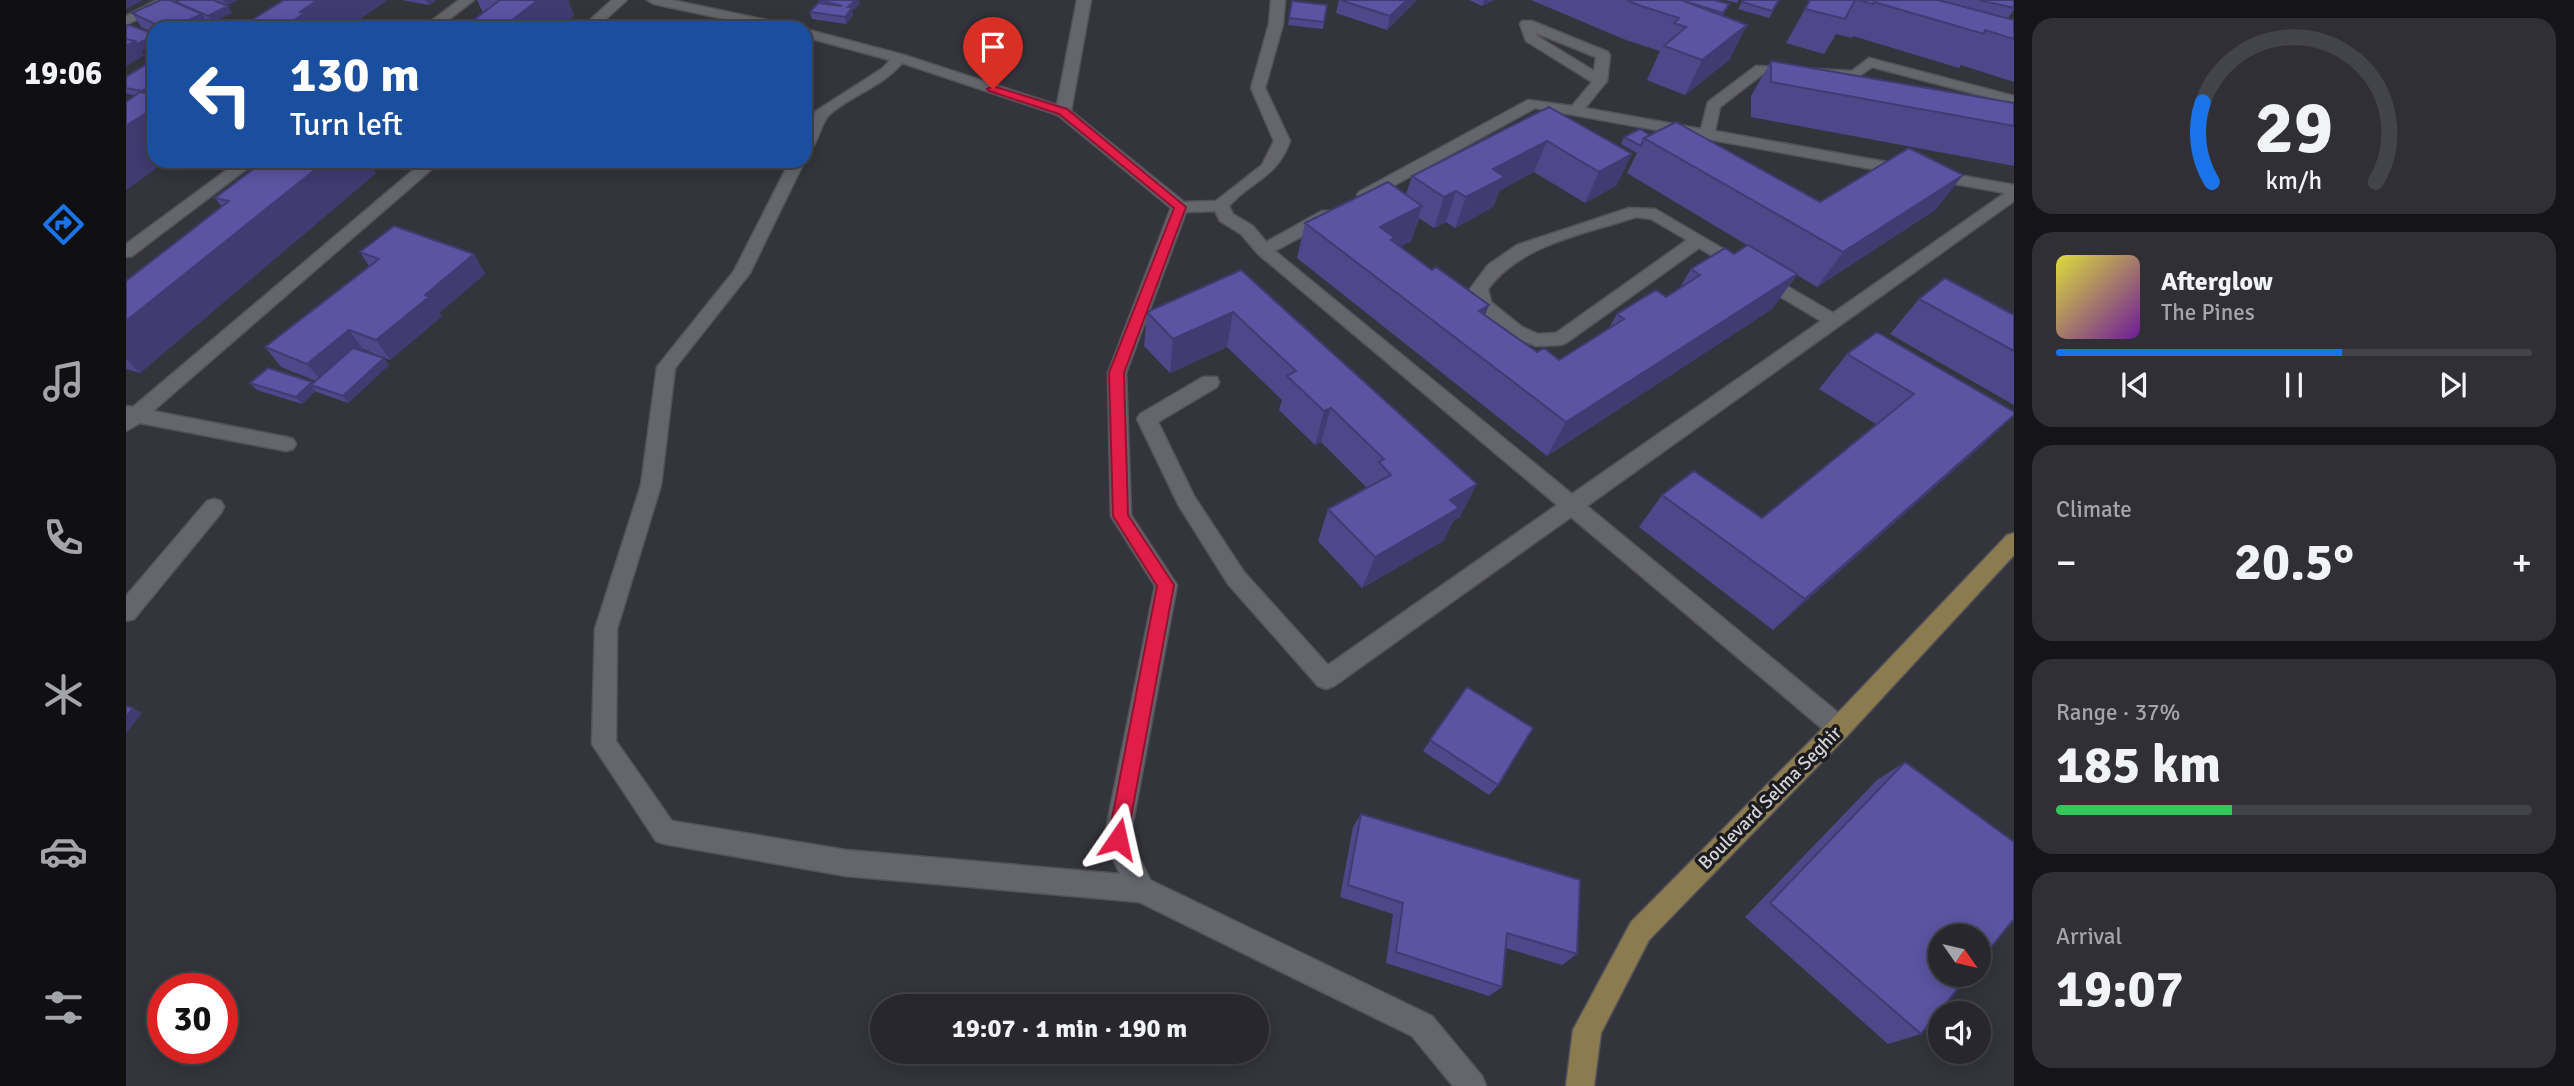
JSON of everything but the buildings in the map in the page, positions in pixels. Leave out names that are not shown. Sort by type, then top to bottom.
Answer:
[{"type":"main road","name":"Boulevard Selma Seghir","points":[[1580,1086],[1587,1030],[1640,930],[1839,728],[2014,541]]},
{"type":"street","points":[[126,21],[167,0]]},
{"type":"street","points":[[438,21],[467,0]]},
{"type":"street","points":[[596,21],[620,0]]},
{"type":"street","points":[[654,0],[752,21]]},
{"type":"street","points":[[1063,112],[1084,0]]},
{"type":"street","points":[[1221,206],[1228,196],[1256,178],[1274,161],[1282,141],[1258,88],[1276,24],[1278,0]]},
{"type":"street","points":[[1575,111],[1600,82],[1603,55],[1527,24],[1531,38],[1600,82]]},
{"type":"street","points":[[812,35],[899,58],[1063,112],[1180,207],[1221,206]]},
{"type":"street","points":[[812,133],[821,114],[888,71],[899,58]]},
{"type":"street","points":[[1707,134],[1713,105],[1761,69],[1856,75],[1869,62],[2014,100]]},
{"type":"street","points":[[1856,75],[1865,93]]},
{"type":"street","points":[[1264,250],[1533,103],[2014,192]]},
{"type":"street","points":[[126,252],[240,168]]},
{"type":"street","points":[[129,417],[425,168]]},
{"type":"street","points":[[794,168],[741,274],[666,367],[651,485],[606,629],[604,744],[665,832],[846,863],[1141,889],[1422,1026],[1472,1086]]},
{"type":"street","points":[[1210,382],[1147,419],[1186,500],[1236,578],[1326,679],[2014,192]]},
{"type":"street","points":[[1221,206],[1226,217],[1247,230],[1264,250],[1839,728]]},
{"type":"street","points":[[1141,889],[1118,839],[1166,585],[1121,516],[1116,373],[1180,207]]},
{"type":"street","points":[[1699,240],[1560,339],[1536,340],[1516,331],[1483,305],[1479,289],[1494,269],[1523,249],[1635,212],[1655,214],[1699,240],[1834,321]]},
{"type":"street","points":[[129,417],[286,443]]},
{"type":"street","points":[[126,612],[214,507]]},
{"type":"route","points":[[993,89],[1063,112],[1180,207],[1116,373],[1121,516],[1166,585],[1118,839]]}]
